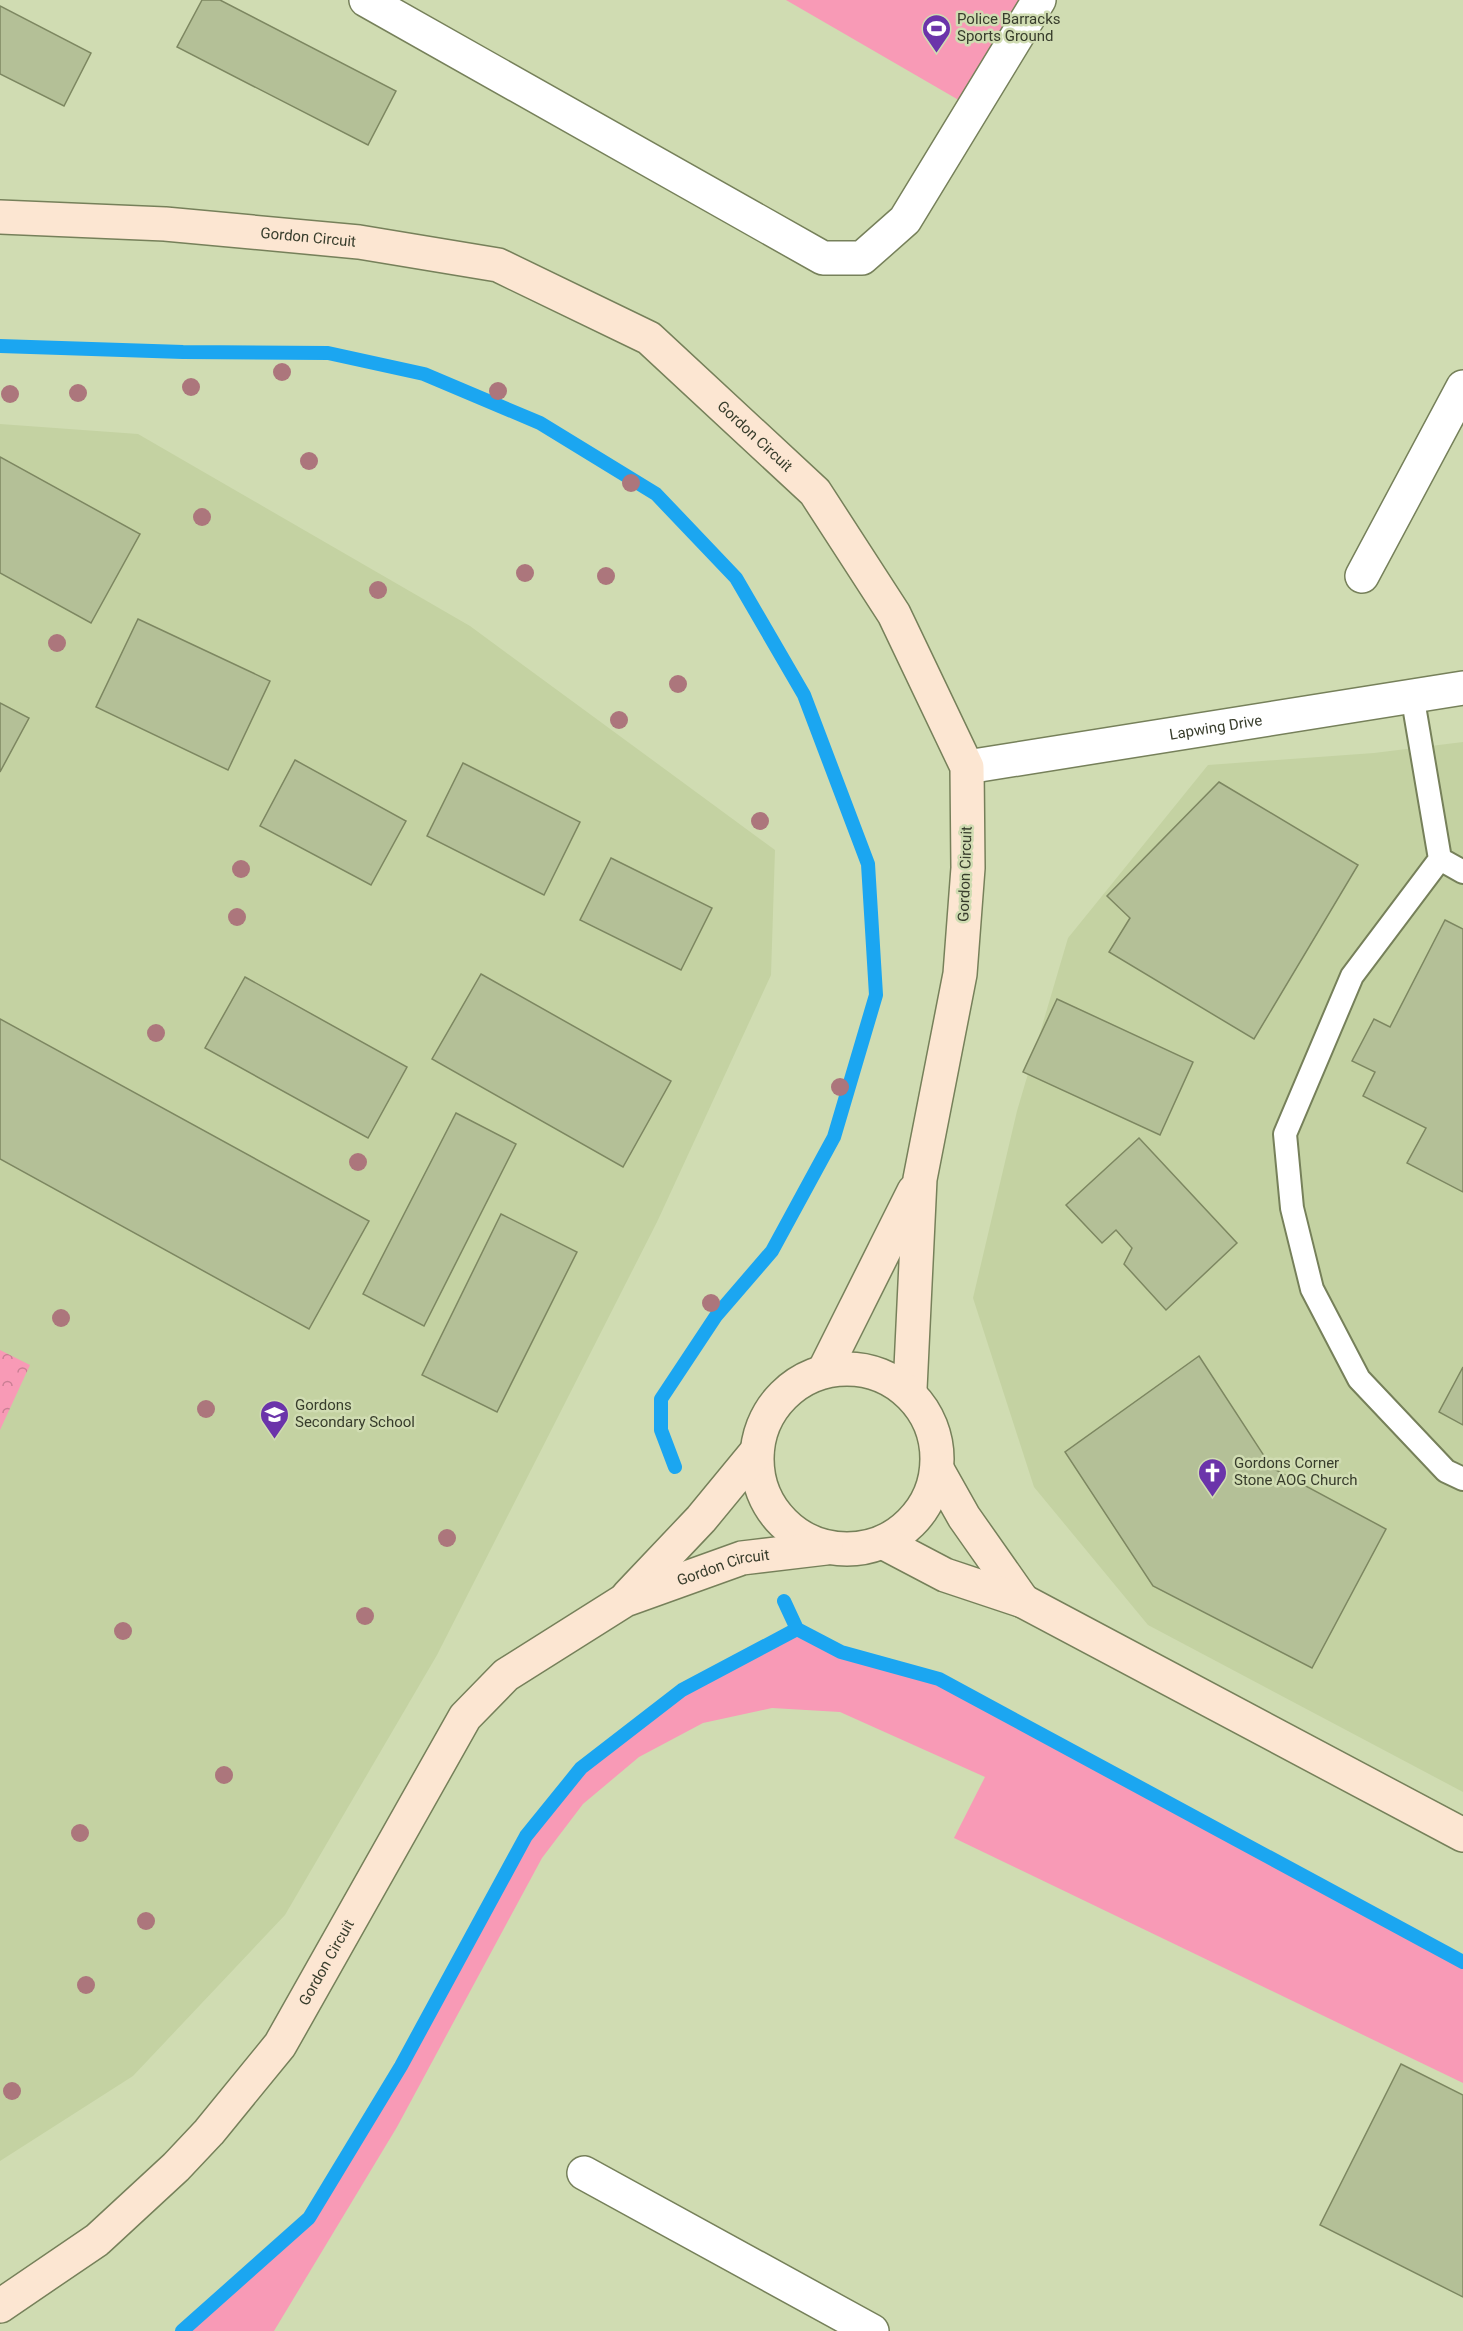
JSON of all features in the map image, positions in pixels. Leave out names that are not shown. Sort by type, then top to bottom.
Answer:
[{"type":"main road","name":"Gordon Circuit","points":[[0,217],[165,224],[359,242],[498,265],[648,338],[815,492],[894,614],[967,766],[968,868],[960,974],[920,1179],[910,1389]]},
{"type":"main road","name":"Gordon Circuit","points":[[824,1371],[920,1179]]},
{"type":"main road","points":[[845,1368],[866,1371],[910,1389],[931,1425],[937,1446],[937,1469],[925,1505],[912,1522],[886,1544],[855,1550],[826,1548],[776,1515],[765,1495],[758,1473],[756,1451],[764,1424],[778,1400],[799,1382],[824,1371],[845,1368]]},
{"type":"main road","name":"Gordon Circuit","points":[[625,1600],[701,1519],[756,1451]]},
{"type":"main road","points":[[937,1469],[964,1517],[1023,1601]]},
{"type":"main road","points":[[886,1544],[945,1575],[1023,1601],[1463,1835]]},
{"type":"main road","name":"Gordon Circuit","points":[[0,2306],[97,2240],[176,2167],[209,2132],[280,2045],[465,1717],[506,1675],[625,1600],[742,1558],[826,1548]]},
{"type":"street","points":[[366,0],[823,258],[862,258],[905,220],[1039,0]]},
{"type":"street","points":[[1362,576],[1463,387]]},
{"type":"street","name":"Lapwing Drive","points":[[967,766],[1412,694],[1463,688]]},
{"type":"street","points":[[584,2173],[872,2331]]},
{"type":"lane","points":[[1412,694],[1440,859],[1352,976],[1285,1134],[1292,1208],[1312,1289],[1359,1379],[1446,1471],[1463,1479]]},
{"type":"lane","points":[[1440,859],[1463,872]]},
{"type":"shaded area","name":"Gordons Secondary School","points":[[0,424],[138,434],[470,626],[775,850],[771,975],[657,1222],[437,1655],[285,1915],[133,2076],[0,2161]]},
{"type":"shaded area","points":[[1463,742],[1463,1792],[1148,1625],[1034,1487],[973,1298],[1017,1111],[1068,938],[1208,765],[1374,753]]},
{"type":"green space","name":"Police Barracks Sports Ground","points":[[786,0],[1020,0],[969,106]]},
{"type":"green space","points":[[0,1350],[30,1365],[0,1430]]},
{"type":"green space","points":[[797,1629],[841,1652],[939,1679],[1463,1962],[1463,2083],[954,1838],[985,1777],[840,1712],[772,1708],[703,1723],[639,1757],[583,1804],[542,1858],[397,2127],[274,2331],[182,2331],[309,2218],[401,2066],[526,1836],[581,1768],[682,1690]]},
{"type":"building","points":[[202,0],[220,0],[396,91],[368,145],[177,47]]},
{"type":"building","points":[[0,6],[91,53],[64,106],[0,74]]},
{"type":"building","points":[[0,457],[140,534],[91,623],[0,573]]},
{"type":"building","points":[[138,619],[270,681],[228,770],[96,707]]},
{"type":"building","points":[[0,703],[29,718],[0,772]]},
{"type":"building","points":[[295,760],[406,821],[371,885],[260,826]]},
{"type":"building","points":[[463,763],[580,822],[544,895],[427,836]]},
{"type":"building","points":[[1219,782],[1358,865],[1254,1039],[1109,952],[1130,918],[1107,896]]},
{"type":"building","points":[[611,858],[712,908],[681,970],[580,920]]},
{"type":"building","points":[[1445,920],[1463,929],[1463,1192],[1407,1163],[1426,1128],[1363,1096],[1375,1072],[1352,1061],[1374,1019],[1390,1027]]},
{"type":"building","points":[[481,974],[671,1081],[623,1167],[432,1059]]},
{"type":"building","points":[[245,977],[407,1067],[368,1138],[205,1048]]},
{"type":"building","points":[[1057,999],[1193,1062],[1160,1135],[1023,1072]]},
{"type":"building","points":[[0,1019],[369,1221],[309,1329],[0,1159]]},
{"type":"building","points":[[456,1113],[516,1144],[424,1326],[363,1294]]},
{"type":"building","points":[[1139,1138],[1237,1243],[1166,1310],[1124,1264],[1132,1248],[1116,1230],[1102,1243],[1066,1205]]},
{"type":"building","points":[[501,1214],[577,1252],[497,1412],[422,1375]]},
{"type":"building","name":"Gordons Corner Stone AOG Church","points":[[1199,1356],[1272,1468],[1386,1529],[1312,1668],[1153,1586],[1065,1452]]},
{"type":"building","points":[[1463,1367],[1463,1425],[1439,1412]]},
{"type":"building","points":[[1401,2064],[1463,2095],[1463,2297],[1320,2225]]},
{"type":"waterway","points":[[0,346],[183,352],[328,353],[424,374],[540,423],[656,494],[736,578],[804,695],[868,864],[876,995],[834,1137],[772,1251],[716,1316],[661,1399],[661,1430],[675,1467]]},
{"type":"waterway","points":[[784,1601],[797,1629]]},
{"type":"waterway","points":[[182,2331],[309,2218],[401,2066],[526,1836],[581,1768],[682,1690],[797,1629],[841,1652],[939,1679],[1463,1962]]},
{"type":"place","name":"Police Barracks Sports Ground","points":[[936,54]]},
{"type":"place","name":"Gordons Secondary School","points":[[274,1440]]},
{"type":"place","name":"Gordons Corner Stone AOG Church","points":[[1213,1498]]}]
